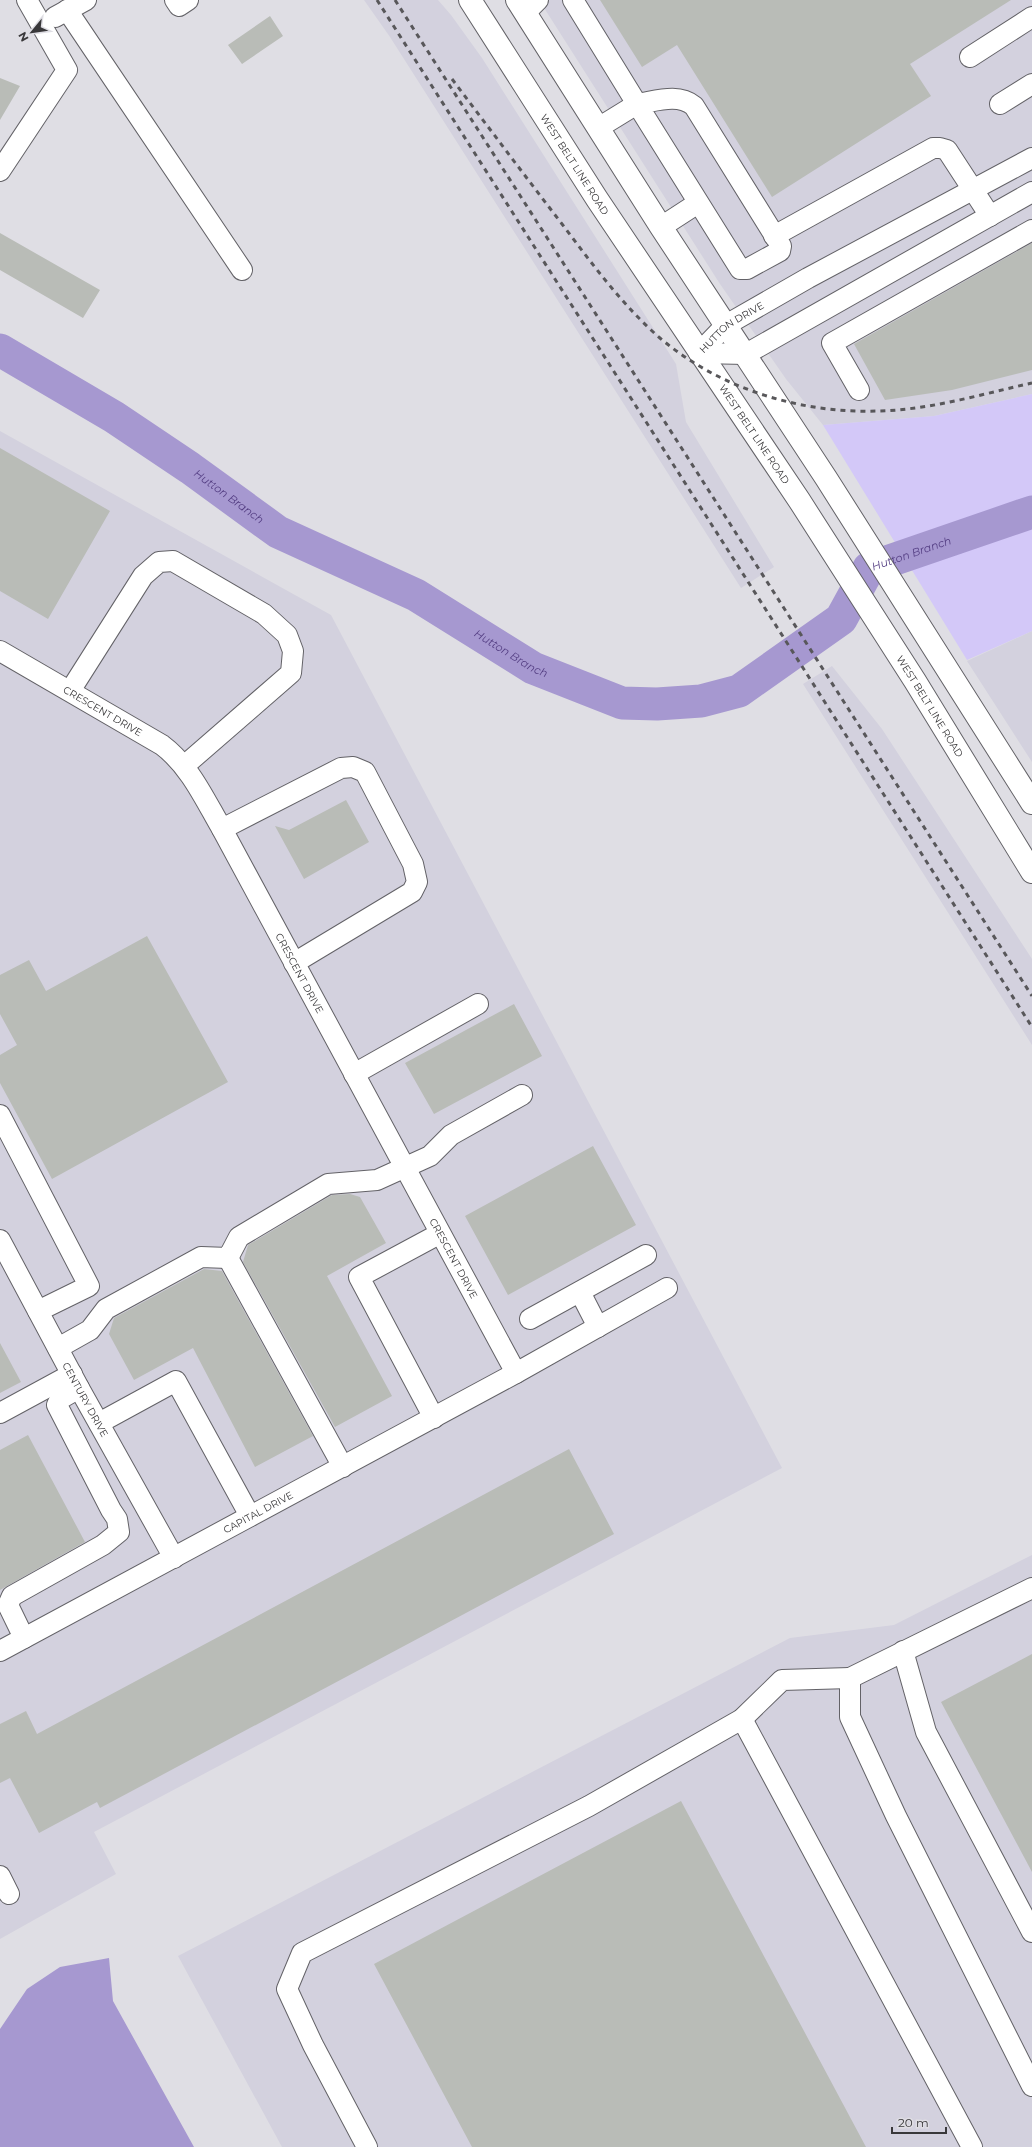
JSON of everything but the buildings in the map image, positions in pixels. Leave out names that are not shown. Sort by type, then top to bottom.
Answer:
[{"type":"main road","name":"WEST BELT LINE ROAD","points":[[470,0],[699,353],[799,500],[915,681],[1032,872]]},
{"type":"main road","points":[[527,4],[598,128],[661,227],[746,354],[826,478],[945,667],[1032,801]]},
{"type":"street","points":[[0,171],[67,70],[27,0]]},
{"type":"street","points":[[41,25],[86,0]]},
{"type":"street","points":[[175,0],[179,6],[188,0]]},
{"type":"street","points":[[572,0],[637,104],[698,203],[740,269],[747,269],[780,251],[781,246],[694,106],[687,100],[679,98],[637,104],[598,128]]},
{"type":"street","points":[[67,10],[242,270]]},
{"type":"street","points":[[970,56],[1032,17]]},
{"type":"street","points":[[1000,104],[1032,84]]},
{"type":"street","points":[[774,236],[933,148],[947,150],[990,216]]},
{"type":"street","name":"HUTTON DRIVE","points":[[699,353],[726,326],[808,278],[1032,158]]},
{"type":"street","points":[[746,354],[1032,192]]},
{"type":"street","points":[[661,227],[698,203]]},
{"type":"street","points":[[859,390],[832,343],[1032,230]]},
{"type":"street","name":"HUTTON DRIVE","points":[[699,353],[746,354]]},
{"type":"street","points":[[70,691],[143,576],[159,562],[173,561],[264,614],[287,635],[293,651],[292,673],[184,766]]},
{"type":"street","name":"CRESCENT DRIVE","points":[[0,651],[162,745],[176,755],[184,766],[222,829],[403,1168],[516,1373]]},
{"type":"street","points":[[222,829],[341,768],[353,766],[365,772],[413,864],[417,882],[412,892],[294,963]]},
{"type":"street","points":[[354,1074],[478,1004]]},
{"type":"street","points":[[228,1258],[239,1237],[328,1184],[377,1180],[430,1156],[451,1135],[522,1095]]},
{"type":"street","points":[[0,1115],[89,1286],[38,1311]]},
{"type":"street","points":[[434,1418],[359,1277],[439,1234]]},
{"type":"street","name":"CENTURY DRIVE","points":[[0,1240],[7,1268],[38,1311],[75,1381],[174,1558]]},
{"type":"street","points":[[530,1319],[646,1255]]},
{"type":"street","points":[[58,1348],[90,1330],[106,1309],[201,1257],[228,1258]]},
{"type":"street","points":[[228,1258],[343,1467]]},
{"type":"street","name":"CAPITAL DRIVE","points":[[0,1651],[434,1418],[667,1288]]},
{"type":"street","points":[[580,1292],[598,1327]]},
{"type":"street","points":[[0,1414],[75,1381]]},
{"type":"street","points":[[24,1638],[8,1605],[12,1596],[103,1545],[119,1532],[117,1519],[57,1405],[75,1381]]},
{"type":"street","points":[[99,1423],[176,1381],[250,1516]]},
{"type":"street","points":[[117,1519],[133,1520],[149,1513]]},
{"type":"street","points":[[368,2147],[313,2045],[287,1989],[302,1953],[589,1806],[742,1719],[782,1680],[850,1678],[1032,1588]]},
{"type":"street","points":[[903,1651],[926,1732],[1032,1932]]},
{"type":"street","points":[[850,1678],[850,1717],[896,1816],[1030,2078]]},
{"type":"street","points":[[742,1719],[972,2147]]},
{"type":"street","points":[[0,1876],[9,1894]]},
{"type":"shaded area","points":[[364,0],[438,0],[451,15],[482,58],[676,364],[686,422],[774,567],[741,588],[390,37]]},
{"type":"shaded area","points":[[539,0],[1032,0],[1032,394],[934,416],[823,425],[786,379],[720,284]]},
{"type":"shaded area","points":[[1032,394],[1032,631],[967,660],[823,425],[934,416]]},
{"type":"shaded area","points":[[0,431],[331,615],[782,1468],[94,1832],[116,1874],[0,1939]]},
{"type":"shaded area","points":[[1032,631],[1032,762],[967,661]]},
{"type":"shaded area","points":[[832,666],[882,729],[1032,959],[1032,1045],[803,684]]},
{"type":"shaded area","points":[[1032,1555],[1032,2147],[282,2147],[178,1956],[790,1638],[894,1625]]},
{"type":"shaded area","points":[[109,1958],[113,2001],[194,2147],[0,2147],[0,2029],[27,1989],[60,1967]]},
{"type":"waterway","name":"Hutton Branch","points":[[0,350],[114,417],[190,468],[278,532],[416,595],[533,668],[622,703],[657,704],[701,701],[739,691],[841,619],[869,568],[1032,512]]},
{"type":"railway","points":[[377,0],[1032,1027]]},
{"type":"railway","points":[[395,0],[1032,996]]},
{"type":"railway","points":[[452,79],[615,292],[651,330],[675,350],[700,367],[757,393],[786,401],[847,411],[878,411],[917,408],[956,401],[1032,383]]}]
